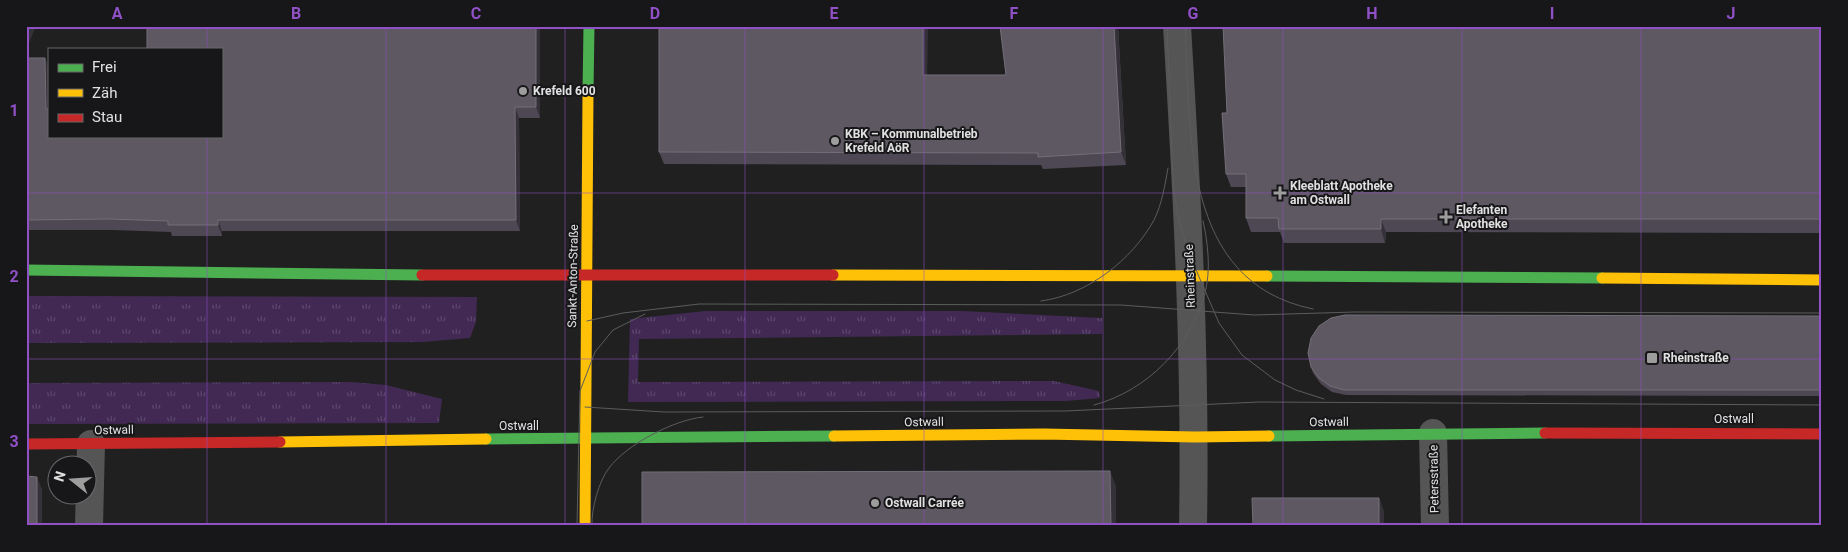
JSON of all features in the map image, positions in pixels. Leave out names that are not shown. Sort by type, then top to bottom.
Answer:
[{"type":"street","name":"Sankt-Anton-Straße","points":[[585,526],[589,26]]},
{"type":"street","name":"Rheinstraße","points":[[1177,26],[1191,276],[1195,438],[1193,526]]},
{"type":"street","points":[[26,270],[587,276],[1191,276],[1822,280]]},
{"type":"street","name":"Ostwall","points":[[26,444],[1044,434],[1195,438],[1433,433],[1822,434]]},
{"type":"street","name":"Petersstraße","points":[[1433,433],[1435,526]]},
{"type":"street","points":[[89,526],[91,444]]},
{"type":"green space","points":[[26,296],[477,297],[476,322],[470,338],[422,342],[26,343]]},
{"type":"green space","points":[[705,311],[963,311],[1102,318],[1102,334],[639,339],[638,382],[1054,381],[1099,391],[1100,398],[1066,401],[628,402],[630,319]]},
{"type":"green space","points":[[351,382],[386,385],[442,399],[439,423],[26,424],[26,383]]},
{"type":"building","points":[[147,26],[536,26],[536,107],[515,107],[516,220],[218,220],[218,225],[168,225],[168,221],[109,219],[26,220],[26,58],[45,58],[48,138],[222,138],[222,48],[147,48]]},
{"type":"building","points":[[659,26],[923,26],[923,75],[1006,75],[1000,26],[1114,26],[1121,152],[1038,157],[1038,153],[659,152]]},
{"type":"building","points":[[1223,26],[1822,26],[1822,219],[1381,219],[1381,229],[1279,229],[1278,218],[1246,218],[1246,174],[1226,174],[1222,113],[1227,113]]},
{"type":"building","points":[[1345,315],[1822,316],[1822,390],[1344,390],[1330,386],[1319,378],[1311,367],[1308,353],[1311,338],[1319,326],[1331,318]]},
{"type":"building","name":"Ostwall Carrée","points":[[1110,471],[1111,526],[642,526],[642,472]]},
{"type":"building","points":[[26,476],[37,477],[37,526],[26,526]]},
{"type":"building","points":[[1252,498],[1379,498],[1379,526],[1253,526]]},
{"type":"tram line","points":[[1167,26],[1173,181],[1177,211],[1187,249],[1219,323],[1242,355],[1275,380],[1296,390],[1324,399]]},
{"type":"tram line","points":[[1185,26],[1193,155],[1201,197],[1216,235],[1238,268],[1270,293],[1313,309]]},
{"type":"tram line","points":[[1041,301],[1075,291],[1091,283],[1121,262],[1134,249],[1145,235],[1157,214],[1168,168]]},
{"type":"tram line","points":[[1094,405],[1132,389],[1149,377],[1178,348],[1189,331],[1198,312],[1207,284],[1208,257],[1203,221]]},
{"type":"tram line","points":[[587,321],[623,313],[699,304],[1121,305],[1254,315],[1355,312],[1822,313]]},
{"type":"tram line","points":[[577,526],[580,391],[595,352],[613,330],[645,314]]},
{"type":"tram line","points":[[585,407],[664,412],[1065,411],[1259,402],[1822,405]]},
{"type":"tram line","points":[[592,526],[594,504],[599,488],[605,474],[617,459],[639,442],[665,428],[703,417]]},
{"type":"traffic: fast","points":[[588,92],[589,26]]},
{"type":"traffic: fast","points":[[26,270],[422,275]]},
{"type":"traffic: fast","points":[[1267,276],[1602,278]]},
{"type":"traffic: fast","points":[[1269,436],[1545,433]]},
{"type":"traffic: fast","points":[[486,439],[834,436]]},
{"type":"traffic: slow","points":[[585,526],[588,92]]},
{"type":"traffic: slow","points":[[833,275],[1267,276]]},
{"type":"traffic: slow","points":[[1602,278],[1822,280]]},
{"type":"traffic: slow","points":[[834,436],[1044,434],[1195,437],[1269,436]]},
{"type":"traffic: slow","points":[[280,442],[486,439]]},
{"type":"traffic: jam","points":[[422,275],[833,275]]},
{"type":"traffic: jam","points":[[1545,433],[1822,434]]},
{"type":"traffic: jam","points":[[26,444],[280,442]]},
{"type":"place","name":"Krefeld 600","points":[[523,91]]},
{"type":"place","name":"KBK – Kommunalbetrieb Krefeld AöR","points":[[835,141]]},
{"type":"place","name":"Kleeblatt Apotheke am Ostwall","points":[[1280,193]]},
{"type":"place","name":"Elefanten Apotheke","points":[[1446,217]]},
{"type":"place","name":"Rheinstraße","points":[[1652,358]]},
{"type":"place","name":"Ostwall Carrée","points":[[875,503]]}]
